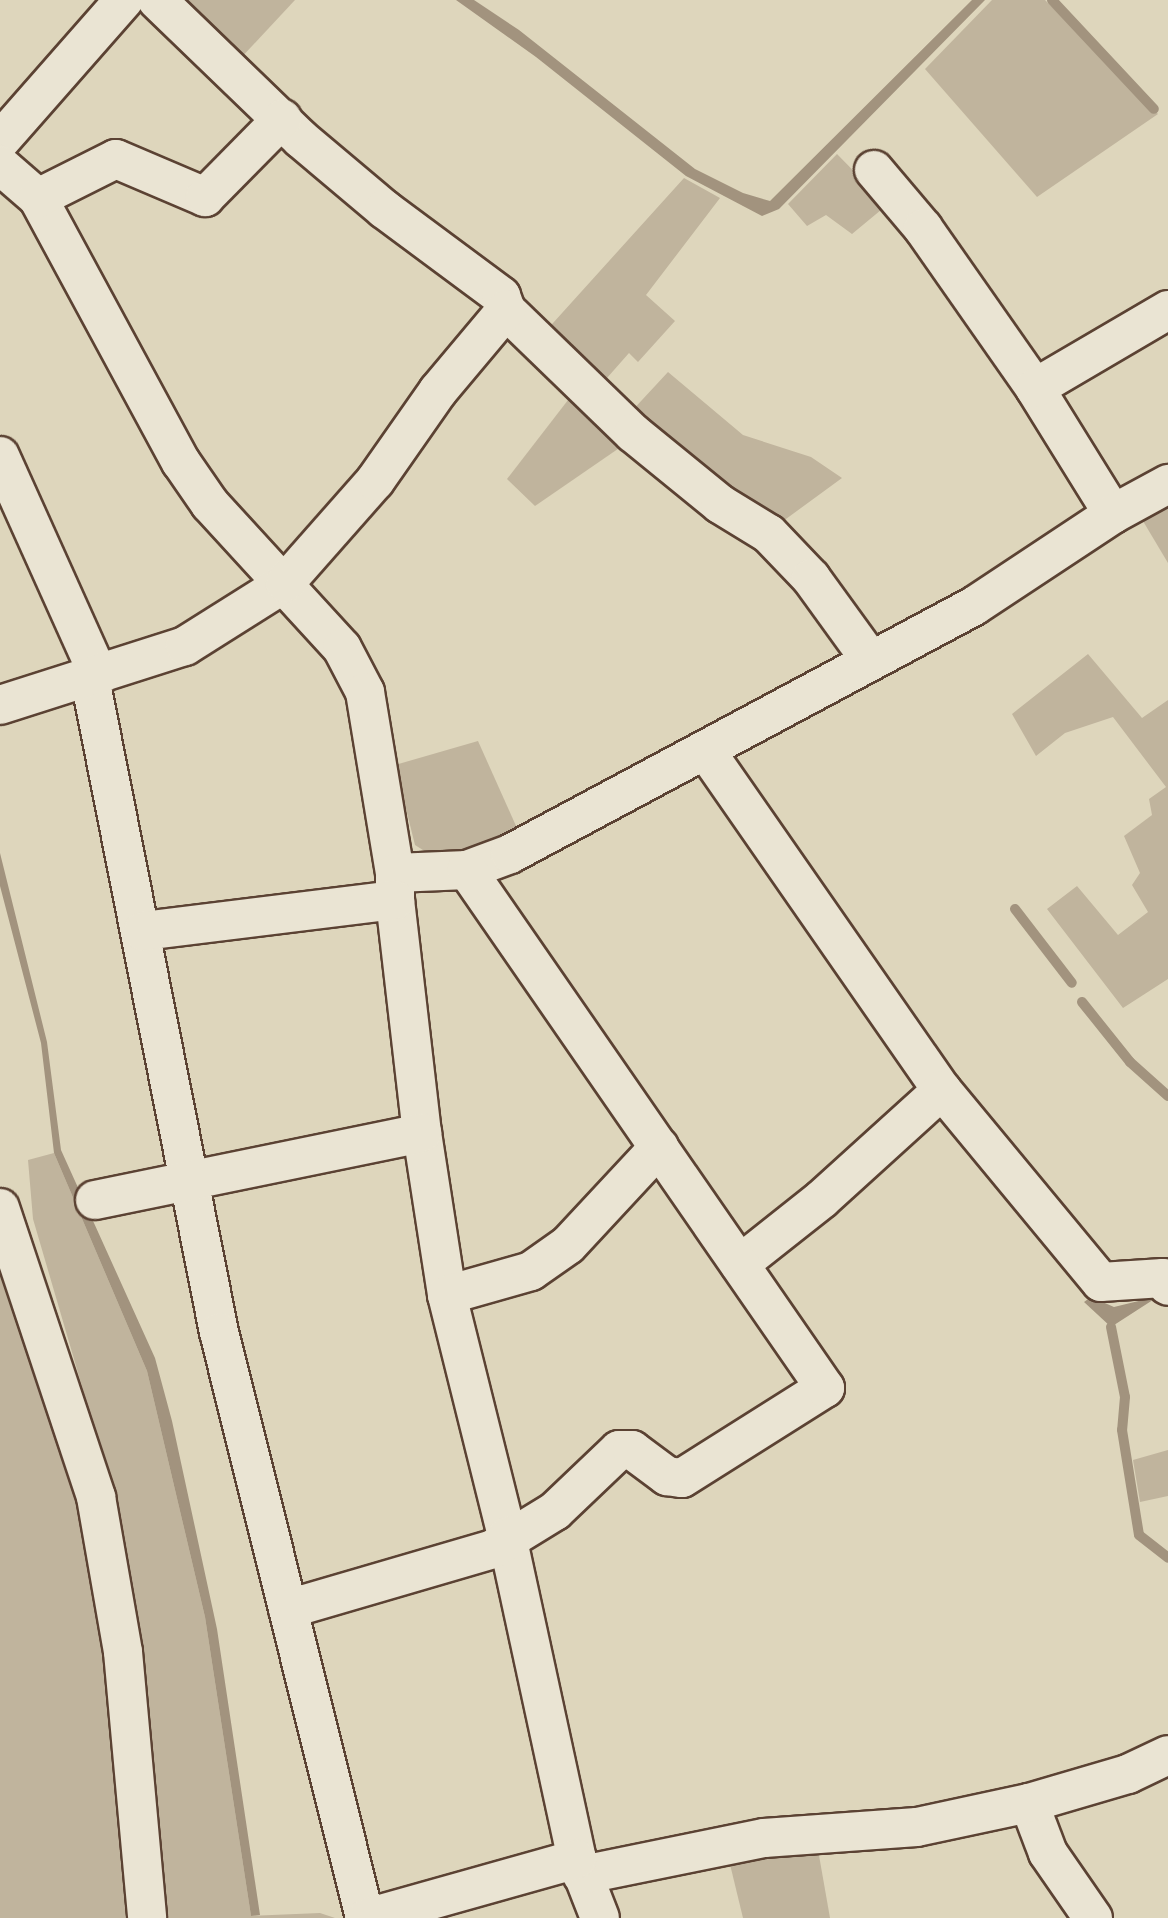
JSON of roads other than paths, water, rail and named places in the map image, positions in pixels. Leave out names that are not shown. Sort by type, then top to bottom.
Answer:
[{"type":"street","points":[[0,142],[124,0]]},
{"type":"street","points":[[156,0],[282,120],[384,209],[501,296],[506,310],[633,433],[720,504],[769,534],[811,578],[871,662]]},
{"type":"street","points":[[38,198],[116,159],[205,198],[282,120]]},
{"type":"street","points":[[0,165],[38,198],[181,462],[210,504],[342,648],[365,692],[395,887],[422,1133],[447,1295],[507,1536],[579,1867],[600,1918]]},
{"type":"street","points":[[874,170],[923,228],[1035,388],[1113,514]]},
{"type":"street","points":[[0,705],[95,677],[185,646],[285,583],[375,481],[438,391],[506,310]]},
{"type":"street","points":[[1035,388],[1168,310]]},
{"type":"street","points":[[0,456],[95,677],[219,1332],[366,1918],[579,1867],[764,1838],[917,1827],[1029,1802],[1128,1774],[1168,1755]]},
{"type":"street","points":[[143,931],[395,887],[467,870],[510,854],[974,607],[1113,514],[1168,484]]},
{"type":"street","points":[[706,751],[942,1090],[1101,1282],[1163,1278],[1168,1286]]},
{"type":"street","points":[[288,1609],[493,1549],[507,1536],[555,1511],[619,1450],[632,1450],[667,1476],[682,1478],[825,1388],[467,870]]},
{"type":"street","points":[[740,1264],[822,1199],[942,1090]]},
{"type":"street","points":[[95,1200],[422,1133]]},
{"type":"street","points":[[447,1295],[531,1271],[568,1245],[659,1147]]},
{"type":"street","points":[[0,1208],[96,1497],[124,1652],[146,1918]]},
{"type":"street","points":[[1029,1802],[1048,1853],[1093,1918]]},
{"type":"waterway","points":[[1052,0],[1154,109]]},
{"type":"waterway","points":[[1015,909],[1072,983]]},
{"type":"waterway","points":[[1082,1002],[1130,1062],[1168,1096]]},
{"type":"waterway","points":[[1111,1327],[1125,1397],[1122,1430],[1139,1535],[1168,1558]]}]
